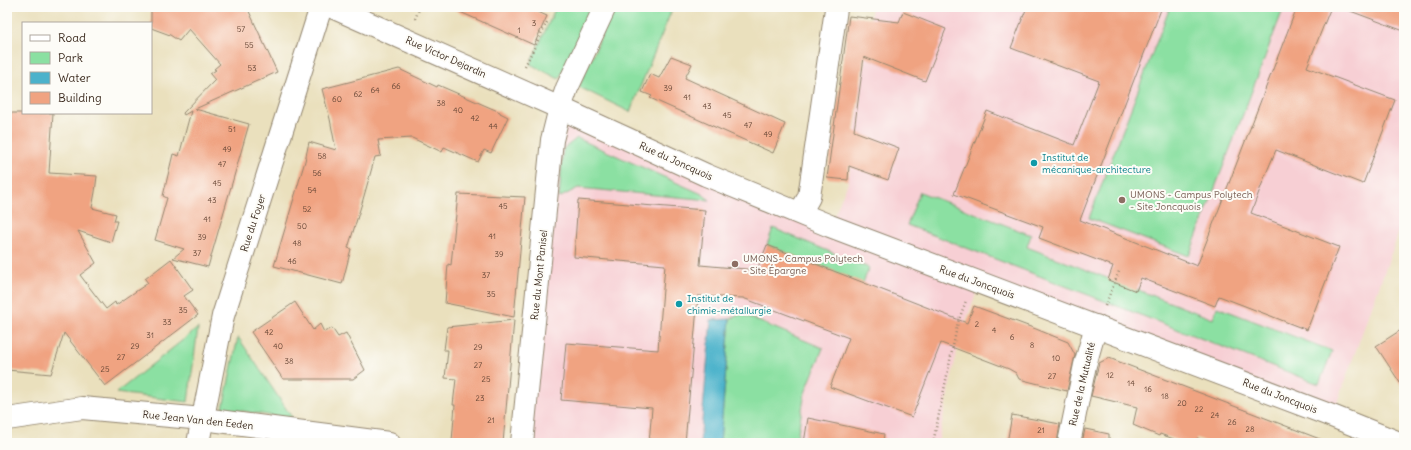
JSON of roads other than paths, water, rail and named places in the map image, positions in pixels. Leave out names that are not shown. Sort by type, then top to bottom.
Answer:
[{"type":"street","name":"Rue du Foyer","points":[[198,443],[223,316],[321,7]]},
{"type":"street","name":"Rue Victor Dejardin","points":[[332,7],[560,108]]},
{"type":"street","name":"Rue du Mont Panisel","points":[[522,443],[552,140],[567,88],[605,7]]},
{"type":"street","points":[[800,213],[809,197],[836,9]]},
{"type":"street","name":"Rue du Joncquois","points":[[560,108],[706,175],[873,243],[1096,326],[1399,443]]},
{"type":"street","name":"Rue de la Mutualité","points":[[1069,443],[1085,365],[1096,326]]},
{"type":"street","name":"Rue Jean Van den Eeden","points":[[7,419],[82,408],[203,419],[389,443]]},
{"type":"water","points":[[730,319],[720,443],[700,443],[711,320]]},
{"type":"place","name":"Institut de mécanique-architecture","points":[[1034,163]]},
{"type":"place","name":"UMONS - Campus Polytech - Site Joncquois","points":[[1122,200]]},
{"type":"place","name":"UMONS- Campus Polytech - Site Épargne","points":[[735,264]]},
{"type":"place","name":"Institut de chimie-métallurgie","points":[[679,304]]}]
